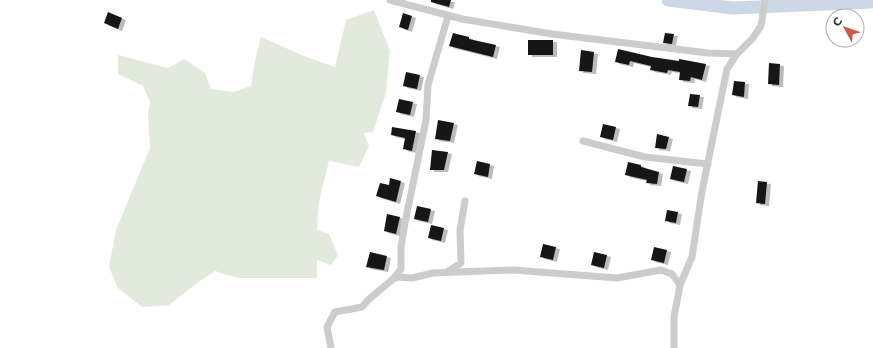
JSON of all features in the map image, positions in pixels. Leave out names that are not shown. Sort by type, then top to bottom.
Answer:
[{"type":"street","points":[[390,0],[448,16],[552,34],[708,53],[737,54]]},
{"type":"street","points":[[674,348],[674,317],[680,285],[692,257],[708,164],[727,69],[737,54],[752,39],[761,26],[764,5]]},
{"type":"street","points":[[331,348],[326,327],[335,312],[362,307],[393,279],[401,269],[401,247],[426,120],[428,85],[448,16]]},
{"type":"street","points":[[583,141],[645,157],[708,164]]},
{"type":"street","points":[[446,272],[461,263],[460,230],[465,201]]},
{"type":"street","points":[[393,279],[412,278],[433,273],[446,272],[512,270],[617,278],[661,270],[672,274],[680,285]]},
{"type":"shaded area","points":[[374,10],[390,51],[386,93],[373,132],[364,133],[369,146],[359,167],[329,161],[319,202],[317,230],[329,234],[338,255],[331,265],[317,260],[317,278],[238,278],[215,271],[169,305],[142,307],[118,288],[109,267],[116,230],[150,148],[148,114],[150,102],[143,86],[118,74],[118,55],[168,68],[184,59],[205,73],[211,89],[233,92],[251,86],[255,60],[261,37],[304,56],[335,67],[346,20]]},
{"type":"building","points":[[431,0],[451,0],[449,7],[431,2]]},
{"type":"building","points":[[108,12],[122,18],[118,29],[104,23]]},
{"type":"building","points":[[403,13],[412,16],[408,30],[399,27]]},
{"type":"building","points":[[453,33],[469,37],[469,39],[496,45],[493,57],[449,46]]},
{"type":"building","points":[[665,33],[674,34],[672,44],[663,43]]},
{"type":"building","points":[[528,40],[553,40],[553,55],[528,55]]},
{"type":"building","points":[[618,49],[652,57],[679,61],[679,59],[706,64],[702,80],[691,77],[690,81],[679,80],[680,72],[668,70],[667,73],[650,70],[651,66],[630,61],[629,65],[615,62]]},
{"type":"building","points":[[581,50],[594,52],[592,72],[579,71]]},
{"type":"building","points":[[769,63],[780,64],[779,85],[768,84]]},
{"type":"building","points":[[406,72],[420,75],[417,89],[403,86]]},
{"type":"building","points":[[734,81],[745,82],[744,97],[732,95]]},
{"type":"building","points":[[690,94],[700,95],[698,107],[688,106]]},
{"type":"building","points":[[399,99],[413,102],[410,115],[396,112]]},
{"type":"building","points":[[438,120],[454,123],[450,141],[435,139]]},
{"type":"building","points":[[603,124],[616,127],[613,140],[600,137]]},
{"type":"building","points":[[392,127],[416,131],[412,151],[403,149],[405,138],[391,135]]},
{"type":"building","points":[[657,134],[669,137],[666,149],[655,148]]},
{"type":"building","points":[[432,150],[448,152],[444,170],[430,170]]},
{"type":"building","points":[[477,161],[490,164],[488,177],[474,174]]},
{"type":"building","points":[[628,162],[659,172],[657,184],[646,183],[647,180],[625,175]]},
{"type":"building","points":[[673,166],[687,169],[684,182],[670,179]]},
{"type":"building","points":[[390,178],[401,181],[396,202],[376,196],[380,183],[389,185]]},
{"type":"building","points":[[758,181],[767,182],[765,204],[756,203]]},
{"type":"building","points":[[417,206],[431,209],[428,222],[414,219]]},
{"type":"building","points":[[667,210],[678,212],[676,223],[665,221]]},
{"type":"building","points":[[387,214],[400,217],[396,234],[384,231]]},
{"type":"building","points":[[431,225],[444,228],[441,241],[428,238]]},
{"type":"building","points":[[543,244],[556,247],[553,260],[540,257]]},
{"type":"building","points":[[654,247],[667,250],[664,263],[651,260]]},
{"type":"building","points":[[370,252],[387,256],[384,270],[366,267]]},
{"type":"building","points":[[594,252],[607,255],[604,268],[591,265]]},
{"type":"waterway","points":[[668,0],[733,8],[873,2]]}]
